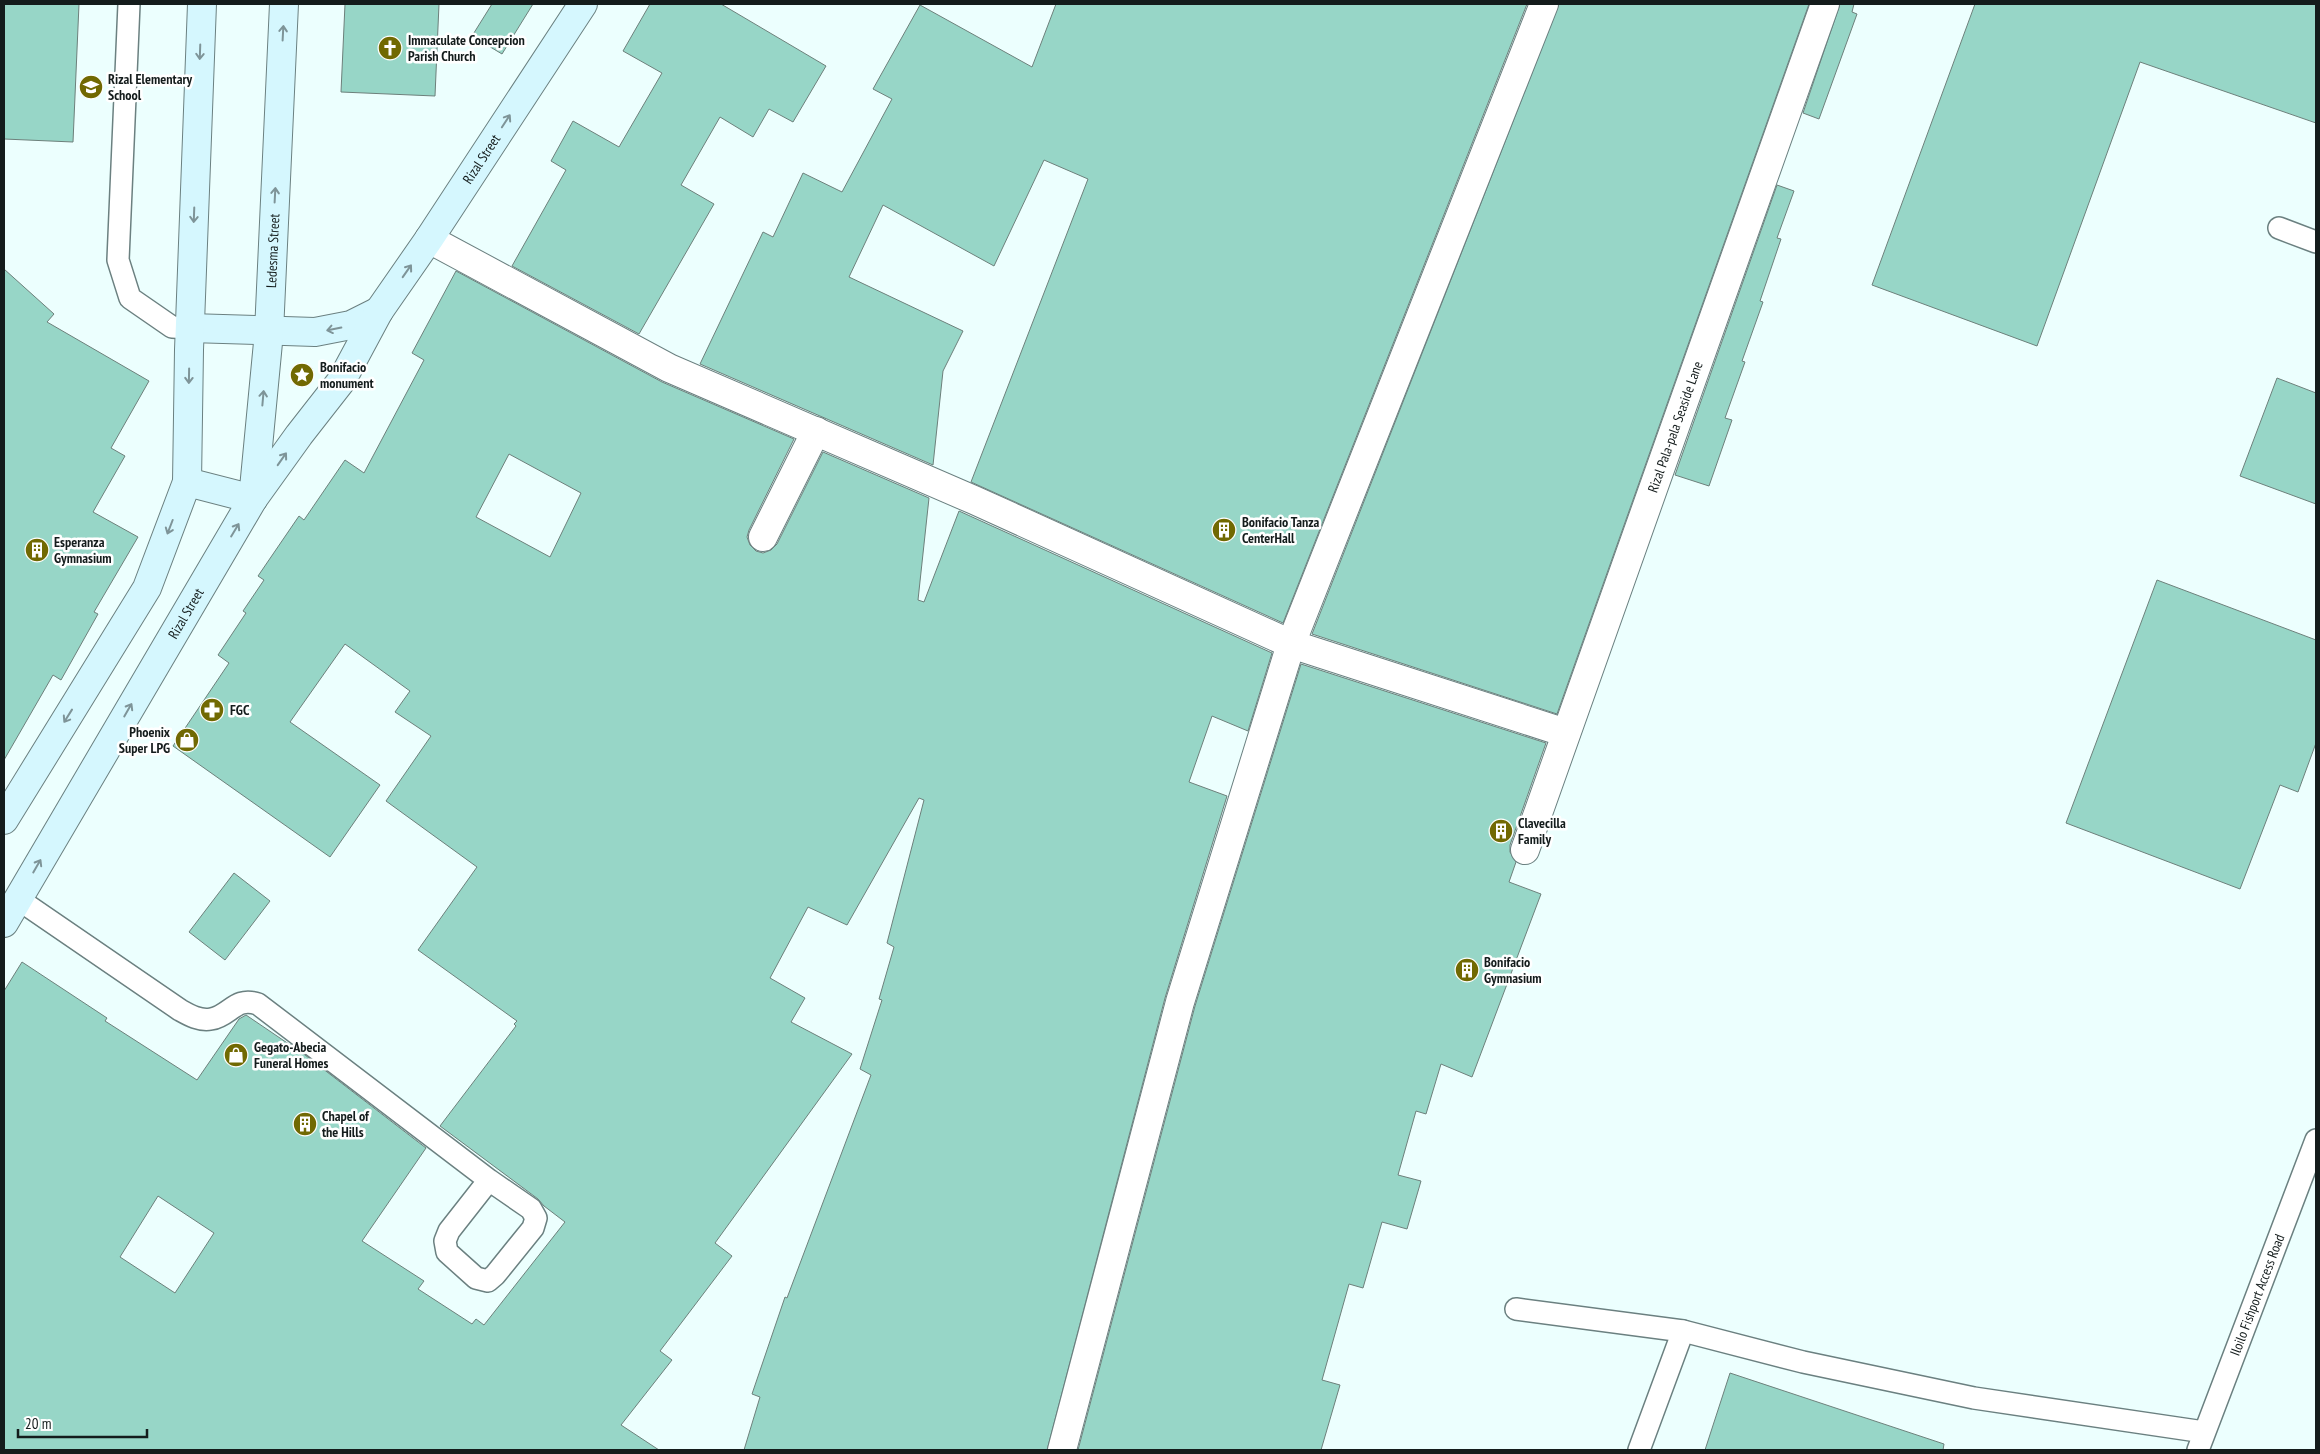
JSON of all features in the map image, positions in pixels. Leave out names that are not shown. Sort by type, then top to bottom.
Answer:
[{"type":"main road","points":[[4,820],[147,588],[187,482],[190,328],[202,4]]},
{"type":"main road","name":"Ledesma Street","points":[[253,499],[269,332],[284,4]]},
{"type":"main road","name":"Rizal Street","points":[[4,923],[253,499],[342,380],[379,311],[429,240],[583,4]]},
{"type":"main road","name":"Rizal Street","points":[[190,328],[315,332],[351,325],[379,311]]},
{"type":"main road","points":[[187,482],[253,499]]},
{"type":"street","points":[[1062,1450],[1180,1002],[1291,644],[1544,4]]},
{"type":"street","name":"Rizal Pala-pala Seaside Lane","points":[[1525,850],[1825,4]]},
{"type":"street","points":[[429,240],[669,368],[816,431],[1291,644],[1566,733]]},
{"type":"street","points":[[763,537],[816,431]]},
{"type":"lane","points":[[130,4],[118,260],[130,298],[172,327],[190,328]]},
{"type":"lane","points":[[2279,228],[2316,242]]},
{"type":"lane","points":[[18,898],[180,1010],[196,1018],[212,1019],[241,1002],[249,1000],[258,1004],[489,1180],[531,1209],[536,1218],[533,1228],[488,1281],[476,1278],[447,1252],[445,1241],[450,1231],[489,1180]]},
{"type":"lane","name":"Iloilo Fishport Access Road","points":[[2201,1441],[2316,1140]]},
{"type":"lane","points":[[1516,1309],[1682,1331],[1803,1362],[1974,1398],[2201,1441]]},
{"type":"lane","points":[[1639,1450],[1682,1331]]},
{"type":"building","points":[[4,4],[79,4],[73,142],[4,139]]},
{"type":"building","name":"Immaculate Concepcion Parish Church","points":[[345,4],[439,4],[435,96],[341,92]]},
{"type":"building","points":[[492,4],[533,4],[502,54],[472,36]]},
{"type":"building","points":[[650,4],[721,4],[826,66],[793,122],[769,109],[753,137],[720,117],[681,185],[714,204],[639,334],[512,266],[566,170],[551,161],[573,121],[619,147],[662,73],[623,51]]},
{"type":"building","points":[[1056,4],[1527,4],[1283,623],[971,482],[1088,179],[1044,160],[994,266],[883,205],[849,277],[963,331],[943,371],[933,465],[700,364],[763,232],[773,237],[803,173],[842,192],[892,99],[873,89],[920,5],[1032,67]]},
{"type":"building","points":[[1559,4],[1809,4],[1557,714],[1312,634]]},
{"type":"building","points":[[1840,4],[1854,4],[1852,12],[1857,14],[1819,119],[1803,113]]},
{"type":"building","points":[[1975,4],[2316,4],[2316,123],[2140,62],[2037,346],[1872,285]]},
{"type":"building","points":[[1777,185],[1794,191],[1777,238],[1781,239],[1760,301],[1763,302],[1742,361],[1745,362],[1725,418],[1732,420],[1709,486],[1675,475]]},
{"type":"building","points":[[4,269],[54,314],[47,322],[149,381],[111,448],[125,456],[93,512],[138,537],[94,612],[98,614],[61,680],[53,675],[4,760]]},
{"type":"building","points":[[456,271],[662,382],[794,439],[749,530],[747,537],[750,545],[756,551],[763,553],[771,550],[777,544],[823,452],[929,498],[918,600],[924,602],[959,511],[1272,653],[1248,731],[1212,716],[1189,782],[1227,796],[1165,998],[1047,1450],[744,1450],[760,1397],[752,1394],[785,1297],[787,1298],[871,1075],[860,1069],[882,1000],[879,999],[894,947],[887,943],[924,800],[919,798],[847,925],[808,907],[770,978],[805,998],[791,1022],[852,1054],[715,1243],[732,1256],[660,1351],[672,1360],[621,1425],[659,1450],[4,1450],[4,991],[22,962],[107,1018],[105,1021],[197,1080],[239,1019],[246,1015],[305,1055],[426,1148],[362,1241],[424,1281],[418,1289],[472,1324],[476,1319],[484,1325],[565,1222],[538,1199],[440,1126],[516,1026],[514,1024],[517,1021],[418,950],[477,867],[386,801],[431,736],[395,712],[410,691],[345,644],[290,722],[380,785],[330,857],[173,746],[229,663],[218,655],[246,613],[243,611],[264,580],[258,576],[299,516],[304,520],[345,460],[364,473],[424,360],[412,353]],"holes":[[[509,454],[581,493],[550,557],[476,517]],[[158,1196],[214,1233],[175,1293],[120,1257]]]},
{"type":"building","points":[[2277,378],[2316,393],[2316,504],[2240,476]]},
{"type":"building","points":[[2157,580],[2316,640],[2316,743],[2298,792],[2280,785],[2240,889],[2066,823]]},
{"type":"building","points":[[1301,664],[1546,743],[1510,845],[1510,852],[1516,862],[1509,882],[1541,894],[1472,1077],[1441,1064],[1426,1114],[1416,1111],[1398,1175],[1421,1181],[1407,1229],[1382,1222],[1363,1288],[1349,1284],[1322,1380],[1340,1385],[1321,1450],[1078,1450],[1195,1006]]},
{"type":"building","points":[[234,873],[270,901],[225,960],[189,932]]},
{"type":"building","points":[[1730,1373],[1944,1444],[1943,1450],[1705,1450]]},
{"type":"place","name":"Immaculate Concepcion Parish Church","points":[[390,48]]},
{"type":"place","name":"Rizal Elementary School","points":[[91,87]]},
{"type":"place","name":"Bonifacio monument","points":[[302,375]]},
{"type":"place","name":"Bonifacio Tanza CenterHall","points":[[1224,530]]},
{"type":"place","name":"Esperanza Gymnasium","points":[[37,550]]},
{"type":"place","name":"FGC","points":[[212,710]]},
{"type":"place","name":"Phoenix Super LPG","points":[[187,740]]},
{"type":"place","name":"Clavecilla Family","points":[[1501,831]]},
{"type":"place","name":"Bonifacio Gymnasium","points":[[1467,970]]},
{"type":"place","name":"Gegato-Abecia Funeral Homes","points":[[236,1055]]},
{"type":"place","name":"Chapel of the Hills","points":[[305,1124]]}]
